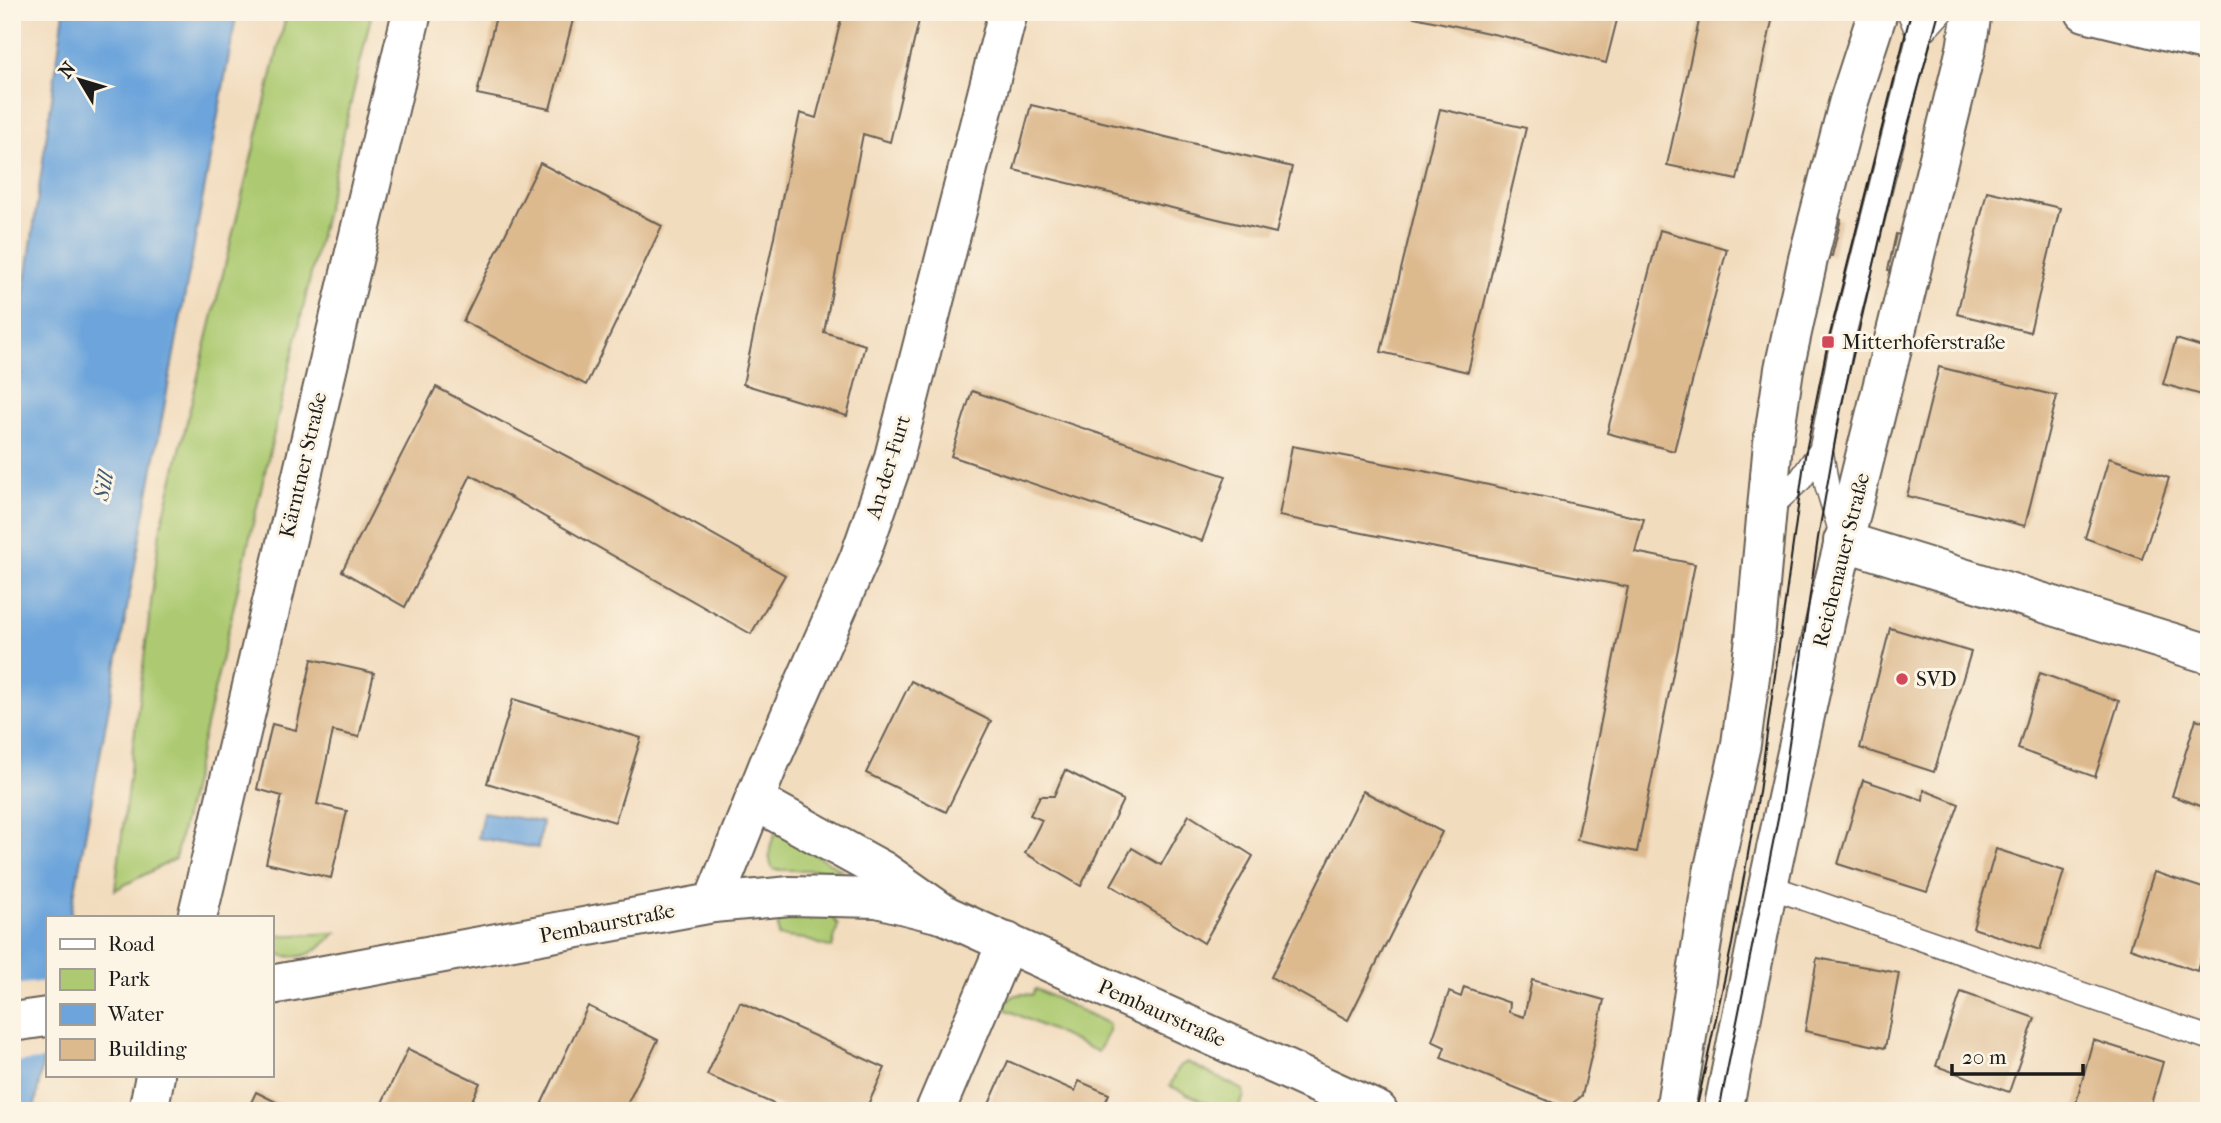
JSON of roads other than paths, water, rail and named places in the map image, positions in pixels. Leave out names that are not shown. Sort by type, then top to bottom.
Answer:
[{"type":"street","name":"Kärntner Straße","points":[[197,916],[412,12]]},
{"type":"street","name":"An-der-Furt","points":[[713,903],[754,800],[859,559],[893,461],[1008,12]]},
{"type":"street","points":[[1675,1111],[1713,873],[1741,744],[1755,639],[1773,443],[1795,316],[1848,104],[1878,12]]},
{"type":"street","name":"Reichenauer Straße","points":[[1725,1111],[1768,886],[1843,541],[1966,49],[1972,12]]},
{"type":"street","points":[[2085,12],[2209,42]]},
{"type":"street","points":[[1843,541],[2209,654]]},
{"type":"street","name":"Pembaurstraße","points":[[754,800],[883,871],[945,915]]},
{"type":"street","name":"Pembaurstraße","points":[[273,985],[713,903],[790,896],[877,898],[945,915],[1378,1111]]},
{"type":"street","points":[[934,1111],[1007,942]]},
{"type":"street","points":[[12,1022],[46,1017]]},
{"type":"street","points":[[148,1111],[155,1078]]},
{"type":"lane","points":[[1909,12],[1919,36]]},
{"type":"lane","points":[[1843,541],[1827,486],[1821,450],[1849,311],[1919,36],[1941,12]]},
{"type":"lane","points":[[1766,510],[1801,479],[1821,450]]},
{"type":"lane","points":[[1768,886],[2209,1038]]},
{"type":"water","name":"Sill","points":[[64,12],[237,12],[70,916],[46,916],[46,1045],[34,1111],[12,1111],[12,379]]},
{"type":"water","points":[[483,812],[542,822],[538,848],[478,838]]},
{"type":"tram line","points":[[1696,1111],[1732,944],[1759,792],[1805,456],[1828,342],[1911,12]]},
{"type":"tram line","points":[[1719,1111],[1780,808],[1818,538],[1840,412],[1897,165],[1939,12]]},
{"type":"place","name":"Mitterhoferstraße","points":[[1828,342]]},
{"type":"place","name":"SVD","points":[[1902,679]]}]
